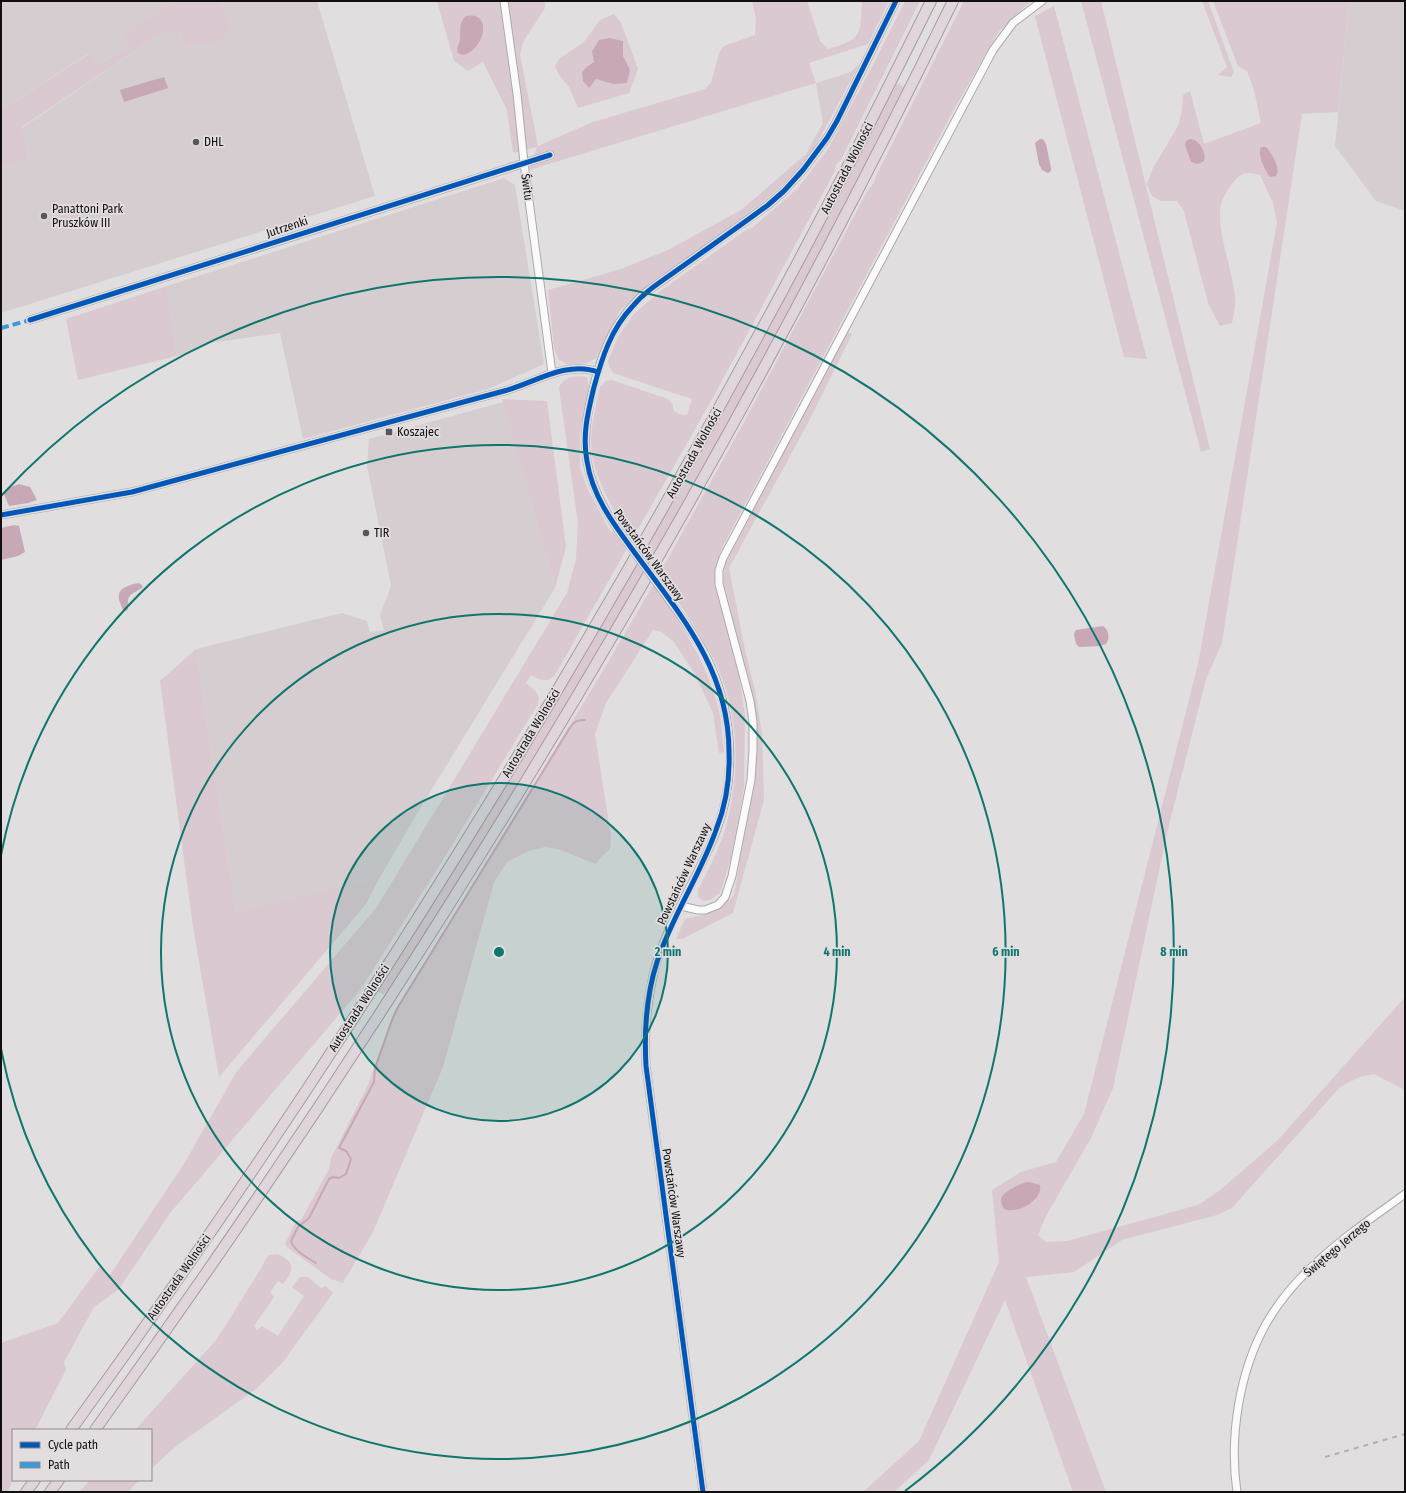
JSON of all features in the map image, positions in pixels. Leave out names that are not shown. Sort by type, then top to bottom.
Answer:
[{"type":"highway","name":"Autostrada Wolności","points":[[72,1429],[183,1272],[280,1129],[416,921],[513,763],[598,621],[726,396],[808,244],[932,1]]},
{"type":"highway","name":"Autostrada Wolności","points":[[96,1429],[213,1263],[312,1117],[419,952],[544,751],[654,564],[743,405],[828,247],[953,1]]},
{"type":"highway","points":[[26,1492],[34,1481]]},
{"type":"highway","points":[[50,1492],[58,1481]]},
{"type":"street","name":"Świtu","points":[[504,1],[552,374]]},
{"type":"street","name":"Powstańców Warszawy","points":[[703,1492],[649,1095],[645,1049],[646,1015],[656,964],[681,906],[708,851],[719,821],[728,786],[729,744],[726,715],[714,672],[699,643],[615,525],[605,510],[593,486],[589,473],[585,448],[586,421],[598,372],[620,320],[638,300],[665,279],[768,205],[790,185],[810,162],[837,121],[896,1]]},
{"type":"street","points":[[681,906],[705,910],[718,905],[725,897],[732,876],[750,780],[753,750],[753,722],[750,700],[719,584],[719,570],[723,558],[963,106],[1000,40],[1013,23],[1042,1]]},
{"type":"street","name":"Jutrzenki","points":[[30,320],[550,155]]},
{"type":"street","points":[[1,515],[132,492],[504,391],[567,370],[586,368],[598,372]]},
{"type":"street","name":"Świętego Jerzego","points":[[1237,1492],[1234,1452],[1240,1399],[1249,1366],[1266,1325],[1278,1304],[1316,1263],[1339,1243],[1405,1194]]},
{"type":"shaded area","points":[[1,1],[175,1],[123,35],[130,45],[97,66],[88,54],[1,110]]},
{"type":"shaded area","points":[[175,1],[221,1],[231,26],[222,41],[185,47],[179,30],[153,39],[22,127],[29,159],[1,168],[1,110],[89,54],[97,66],[130,45],[122,35]]},
{"type":"shaded area","points":[[221,1],[317,1],[375,196],[1,313],[1,168],[29,159],[22,128],[153,39],[179,30],[185,47],[202,44],[231,26]]},
{"type":"shaded area","points":[[437,1],[545,1],[545,8],[523,42],[520,55],[538,146],[593,122],[705,89],[711,83],[719,53],[724,46],[755,35],[756,18],[752,1],[807,1],[820,41],[828,49],[848,42],[857,34],[860,28],[862,1],[889,1],[868,44],[809,63],[816,83],[529,170],[537,147],[513,153],[507,110],[483,62],[468,71],[454,61]]},
{"type":"shaded area","points":[[905,1],[920,1],[841,160],[836,164],[835,171],[715,394],[555,675],[549,680],[540,680],[531,675],[526,683],[534,689],[537,694],[539,700],[538,704],[438,868],[360,990],[171,1212],[118,1290],[94,1307],[64,1362],[66,1370],[36,1429],[12,1429],[12,1481],[8,1492],[1,1492],[1,1343],[58,1323],[99,1267],[110,1275],[185,1162],[237,1071],[377,907],[567,593],[576,559],[578,523],[559,388],[561,384],[563,381],[570,378],[579,376],[587,377],[589,389],[580,434],[580,467],[587,488],[611,533],[619,519],[599,480],[591,449],[592,425],[600,387],[606,381],[612,380],[668,399],[673,405],[673,410],[679,414],[687,415],[692,399],[613,373],[608,361],[618,337],[633,315],[659,292],[746,230],[752,228],[798,188],[828,149]]},
{"type":"shaded area","points":[[964,1],[1031,1],[999,31],[953,111],[724,544],[715,566],[715,586],[738,671],[745,715],[744,788],[732,855],[720,893],[710,900],[704,901],[698,897],[698,890],[721,840],[727,823],[731,804],[735,765],[734,726],[726,688],[719,670],[703,641],[674,595],[668,606],[698,654],[709,679],[719,712],[724,752],[719,753],[713,713],[695,674],[674,642],[662,632],[653,630],[606,703],[595,734],[611,837],[610,849],[596,864],[558,849],[545,847],[528,851],[507,862],[494,882],[443,1067],[373,1232],[343,1283],[331,1279],[285,1244],[296,1221],[301,1220],[329,1169],[331,1158],[368,1085],[394,1013],[601,674],[652,587],[743,424],[868,190],[874,183],[875,178]]},
{"type":"shaded area","points":[[1081,1],[1101,1],[1210,449],[1201,452]]},
{"type":"shaded area","points":[[1202,1],[1208,1],[1234,72],[1231,77],[1218,75],[1227,67]]},
{"type":"shaded area","points":[[1213,1],[1349,1],[1338,112],[1302,114],[1222,643],[1206,679],[1167,833],[1113,1088],[1091,1138],[1046,1216],[1038,1235],[1046,1242],[1067,1241],[1198,1205],[1219,1191],[1277,1141],[1405,997],[1405,1090],[1374,1074],[1360,1077],[1340,1087],[1232,1208],[1217,1215],[1122,1240],[1074,1272],[1026,1277],[1106,1492],[1073,1492],[1005,1300],[929,1460],[894,1492],[863,1492],[919,1441],[999,1262],[992,1190],[1021,1172],[1056,1162],[1084,1114],[1198,664],[1277,223],[1273,203],[1260,175],[1247,173],[1238,177],[1226,193],[1220,208],[1220,222],[1235,296],[1235,303],[1232,323],[1220,326],[1208,303],[1184,211],[1177,201],[1161,201],[1152,196],[1147,184],[1153,168],[1178,126],[1182,111],[1183,95],[1190,91],[1204,144],[1261,123],[1254,90],[1247,71],[1238,66]]},
{"type":"shaded area","points":[[1349,1],[1405,1],[1405,211],[1376,201],[1335,146]]},
{"type":"shaded area","points":[[1054,6],[1147,359],[1124,357],[1035,16]]},
{"type":"shaded area","points":[[614,14],[621,23],[638,69],[629,93],[578,108],[569,87],[559,75],[555,66],[560,58],[584,42],[600,20]]},
{"type":"shaded area","points":[[466,16],[475,16],[480,19],[483,24],[483,31],[477,46],[471,52],[463,55],[458,53],[457,50],[460,40],[460,27]]},
{"type":"shaded area","points":[[609,38],[623,41],[623,56],[630,70],[627,83],[614,84],[596,79],[589,88],[583,81],[582,72],[594,62],[592,51],[599,40]]},
{"type":"shaded area","points":[[860,63],[811,154],[789,179],[767,199],[638,294],[619,312],[596,358],[587,363],[569,365],[559,360],[554,348],[548,290],[621,269],[668,250],[741,210],[806,154],[851,72]]},
{"type":"shaded area","points":[[851,72],[823,124],[816,83]]},
{"type":"shaded area","points":[[164,77],[168,88],[124,102],[120,90]]},
{"type":"shaded area","points":[[897,83],[905,87],[846,203],[723,432],[659,546],[594,658],[459,880],[389,989],[383,994],[377,991],[511,776]]},
{"type":"shaded area","points":[[1040,139],[1043,139],[1046,144],[1051,168],[1051,171],[1048,173],[1042,170],[1039,164],[1035,143]]},
{"type":"shaded area","points":[[1190,139],[1196,141],[1202,147],[1205,158],[1204,161],[1198,164],[1191,162],[1185,145],[1186,141]]},
{"type":"shaded area","points":[[1261,147],[1266,147],[1273,157],[1277,165],[1276,176],[1270,177],[1266,171],[1260,154]]},
{"type":"shaded area","points":[[504,178],[515,185],[544,364],[488,389],[303,439],[280,333],[211,343],[177,356],[167,286]]},
{"type":"shaded area","points":[[167,286],[177,356],[78,380],[66,319]]},
{"type":"shaded area","points":[[848,332],[852,334],[808,423],[729,568],[745,650],[755,690],[762,733],[764,800],[733,913],[682,939],[676,939],[685,919],[712,912],[722,906],[734,895],[757,758],[757,727],[754,706],[723,579],[726,561]]},
{"type":"shaded area","points":[[502,399],[547,401],[566,547],[555,588]]},
{"type":"shaded area","points":[[503,402],[555,588],[380,877],[236,911],[196,649],[342,613],[367,621],[370,632],[384,630],[380,615],[391,586],[367,466],[369,439]]},
{"type":"shaded area","points":[[19,484],[30,487],[37,500],[9,506],[4,494],[8,488]]},
{"type":"shaded area","points":[[14,525],[19,526],[25,552],[18,556],[1,560],[1,528]]},
{"type":"shaded area","points":[[138,583],[143,587],[129,597],[128,609],[124,611],[119,599],[120,591],[127,586]]},
{"type":"shaded area","points":[[1103,626],[1107,630],[1108,634],[1106,644],[1100,646],[1079,647],[1076,644],[1074,634],[1076,630]]},
{"type":"shaded area","points":[[196,649],[236,911],[380,877],[366,904],[219,1077],[193,927],[160,681]]},
{"type":"shaded area","points":[[1029,1182],[1040,1185],[1040,1191],[1033,1201],[1016,1210],[1004,1209],[1001,1199],[1002,1196],[1017,1186]]},
{"type":"shaded area","points":[[278,1254],[284,1257],[290,1264],[291,1271],[283,1284],[278,1281],[270,1292],[274,1297],[254,1326],[257,1330],[262,1326],[278,1336],[304,1296],[292,1287],[300,1277],[308,1277],[321,1288],[326,1286],[333,1293],[283,1362],[256,1389],[175,1447],[152,1468],[152,1429],[136,1429],[217,1339],[269,1255]]},
{"type":"shaded area","points":[[89,1481],[139,1481],[127,1492],[79,1492]]},
{"type":"waterway","points":[[316,1263],[298,1251],[291,1241],[298,1227],[309,1218],[329,1179],[333,1177],[339,1178],[346,1174],[351,1159],[346,1151],[339,1148],[374,1082],[375,1068],[398,1007],[571,726],[577,721],[585,720]]},
{"type":"railway","points":[[1325,1457],[1405,1434]]},
{"type":"marked path","points":[[1,328],[30,320]]},
{"type":"cycle path","points":[[703,1492],[646,1066],[645,1040],[648,1001],[657,962],[670,928],[702,864],[722,811],[727,791],[729,772],[727,722],[720,694],[710,667],[698,643],[667,595],[617,529],[598,497],[593,485],[587,461],[585,442],[586,424],[600,365],[608,344],[618,325],[643,295],[768,205],[784,191],[803,170],[827,138],[837,121],[896,1]]},
{"type":"cycle path","points":[[30,320],[550,155]]},
{"type":"cycle path","points":[[1,515],[132,492],[504,391],[563,371],[586,369],[598,372]]},
{"type":"place","name":"DHL","points":[[196,142]]},
{"type":"place","name":"Panattoni Park Pruszków III","points":[[44,216]]},
{"type":"place","name":"Koszajec","points":[[389,432]]},
{"type":"place","name":"TIR","points":[[366,533]]}]
